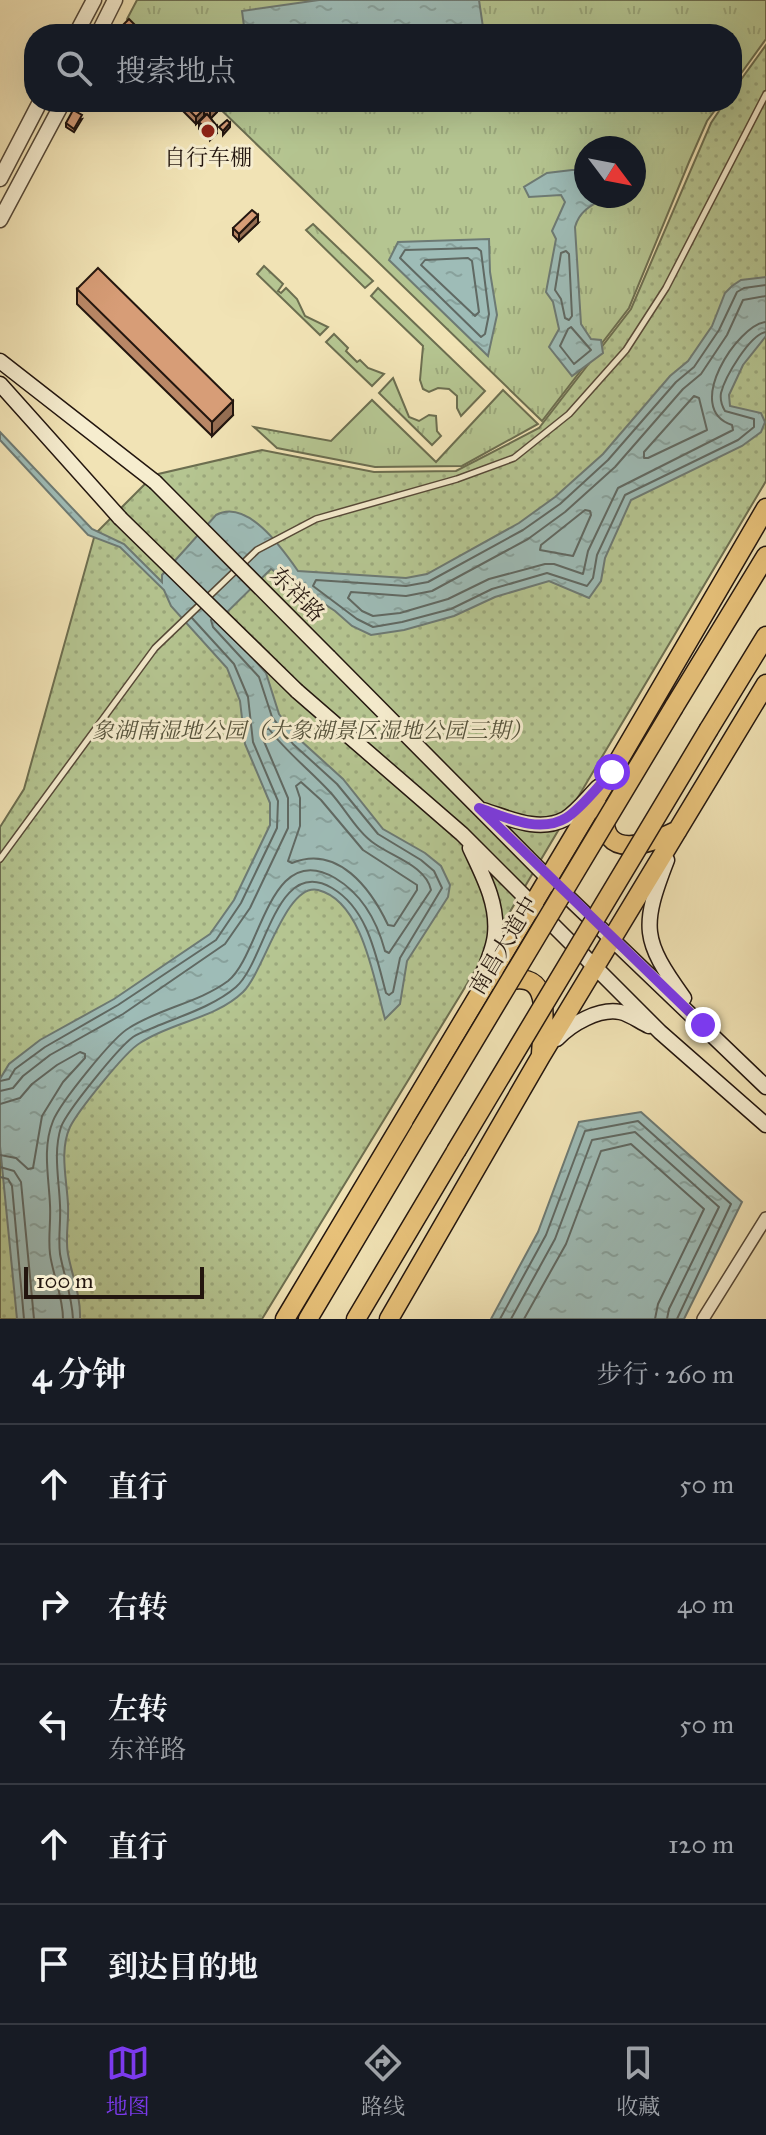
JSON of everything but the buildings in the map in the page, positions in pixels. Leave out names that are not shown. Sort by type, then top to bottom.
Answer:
[{"type":"highway","points":[[285,1319],[766,508]]},
{"type":"highway","name":"南昌大道中","points":[[308,1319],[766,556]]},
{"type":"highway","points":[[356,1319],[766,636]]},
{"type":"highway","points":[[389,1319],[541,1056],[766,684]]},
{"type":"highway","points":[[612,772],[604,815],[606,832],[615,842],[627,846],[652,843],[678,829]]},
{"type":"highway","points":[[473,1003],[500,982],[529,978],[538,987],[544,1009],[541,1056]]},
{"type":"main road","points":[[81,24],[94,0]]},
{"type":"main road","points":[[103,24],[115,0]]},
{"type":"main road","points":[[0,179],[35,112]]},
{"type":"main road","points":[[0,220],[58,112]]},
{"type":"main road","name":"东祥路","points":[[0,361],[155,482],[548,878],[703,1025]]},
{"type":"main road","points":[[0,384],[120,518],[297,691],[462,834],[660,1032],[766,1125]]},
{"type":"main road","points":[[479,808],[523,823],[547,825],[567,818],[612,772]]},
{"type":"main road","points":[[678,829],[651,900],[648,925],[656,959],[703,1025],[766,1087]]},
{"type":"main road","points":[[462,834],[487,883],[493,904],[495,936],[473,1003]]},
{"type":"main road","points":[[541,1056],[567,1028],[588,1017],[619,1012],[660,1032]]},
{"type":"street","points":[[703,1319],[766,1218]]},
{"type":"lane","points":[[0,859],[155,648],[257,550],[316,519],[457,479],[514,458],[569,414],[626,350],[666,288],[766,94]]},
{"type":"green space","points":[[137,0],[766,0],[766,39],[742,72],[742,24],[132,24],[127,19]]},
{"type":"green space","name":"象湖南湿地公园（大象湖景区湿地公园三期）","points":[[766,45],[766,481],[461,994],[262,1319],[0,1319],[0,827],[24,789],[95,534],[154,475],[262,450],[374,472],[456,471],[539,428],[631,309],[711,123],[718,112],[742,112],[742,78]]},
{"type":"green space","points":[[223,112],[714,112],[689,162],[629,308],[542,421]]},
{"type":"green space","points":[[313,224],[373,281],[365,288],[306,230]]},
{"type":"green space","points":[[264,266],[283,284],[278,291],[281,293],[286,288],[297,299],[305,316],[328,327],[320,335],[257,274]]},
{"type":"green space","points":[[378,288],[485,391],[461,416],[457,396],[449,389],[438,388],[429,392],[423,389],[420,380],[423,346],[371,296]]},
{"type":"green space","points":[[334,334],[357,362],[360,360],[368,368],[384,374],[372,386],[326,342]]},
{"type":"green space","points":[[393,378],[409,417],[419,421],[429,415],[436,416],[437,431],[441,436],[432,445],[379,393]]},
{"type":"green space","points":[[503,390],[538,424],[462,466],[375,467],[277,448],[254,427],[331,441],[372,400],[436,462]]},
{"type":"water","points":[[319,0],[479,0],[483,24],[244,24],[242,11]]},
{"type":"water","points":[[574,170],[574,208],[588,208],[575,227],[581,324],[591,339],[601,340],[603,353],[572,376],[549,347],[559,329],[553,302],[546,292],[556,239],[552,231],[565,202],[561,195],[529,197],[524,187],[547,173]]},
{"type":"water","points":[[489,239],[490,272],[497,315],[488,356],[389,260],[398,242]]},
{"type":"water","points":[[766,277],[766,336],[743,365],[729,395],[730,406],[761,413],[765,422],[761,432],[742,446],[631,500],[605,558],[601,581],[589,598],[549,581],[495,597],[454,616],[404,630],[371,635],[352,626],[335,611],[271,569],[219,620],[266,673],[279,714],[299,739],[343,779],[383,829],[441,866],[450,885],[448,897],[407,961],[400,1004],[385,1019],[364,944],[346,909],[333,897],[318,890],[306,891],[286,913],[243,992],[219,1008],[152,1036],[133,1049],[92,1096],[67,1136],[64,1156],[68,1205],[67,1248],[78,1294],[80,1319],[17,1319],[0,1146],[0,1079],[9,1064],[40,1040],[114,999],[210,934],[234,900],[270,825],[270,803],[245,744],[240,701],[227,668],[171,606],[164,590],[120,547],[88,535],[0,440],[0,432],[92,529],[124,544],[162,582],[162,575],[216,515],[228,512],[240,513],[263,528],[298,571],[406,578],[427,574],[519,523],[555,497],[603,454],[670,376],[688,361],[712,326],[725,293],[741,280]]},
{"type":"water","points":[[641,1112],[742,1202],[684,1319],[491,1319],[538,1232],[579,1122]]},
{"type":"place","name":"自行车棚","points":[[208,131]]},
{"type":"route","points":[[612,772],[567,818],[547,825],[523,823],[479,808],[703,1025]]}]
